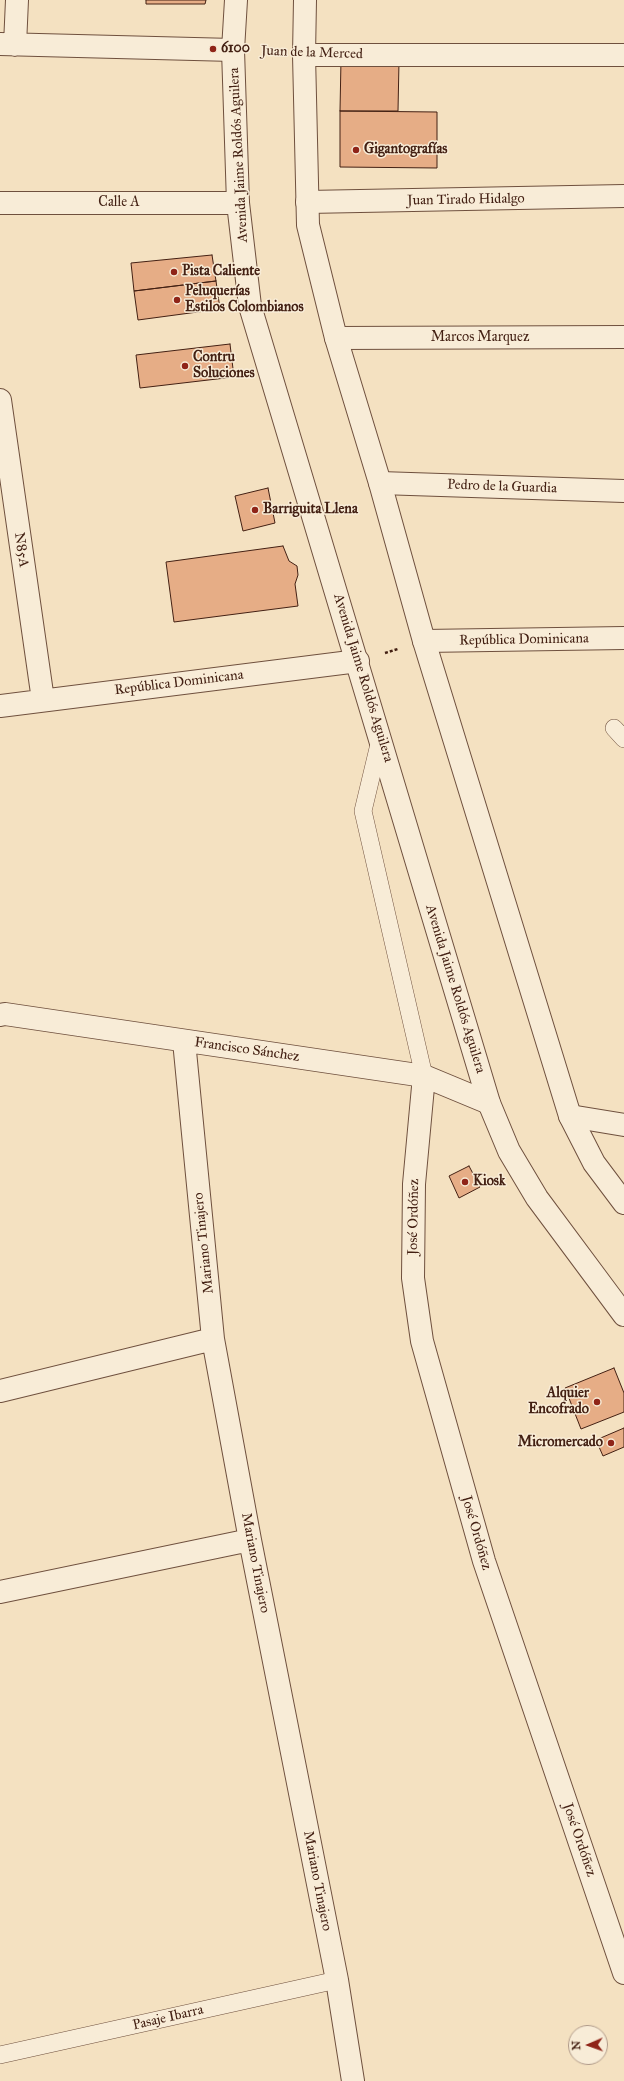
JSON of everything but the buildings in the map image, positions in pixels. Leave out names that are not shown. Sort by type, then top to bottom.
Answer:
[{"type":"street","points":[[17,0],[8,44],[233,50]]},
{"type":"street","name":"Avenida Jaime Roldós Aguilera","points":[[236,0],[233,50],[238,203],[250,306],[358,661],[489,1103],[509,1151],[537,1198],[624,1315]]},
{"type":"street","points":[[305,0],[304,55],[308,225],[336,338],[380,483],[424,641],[570,1116],[594,1163],[624,1203]]},
{"type":"street","name":"Juan de la Merced","points":[[304,55],[624,55]]},
{"type":"street","name":"Juan Tirado Hidalgo","points":[[307,202],[624,196]]},
{"type":"street","name":"Calle A","points":[[0,203],[238,203]]},
{"type":"street","name":"Marcos Marquez","points":[[336,338],[624,337]]},
{"type":"street","name":"N85A","points":[[0,400],[43,700]]},
{"type":"street","name":"Pedro de la Guardia","points":[[380,483],[624,491]]},
{"type":"street","name":"República Dominicana","points":[[424,641],[624,638]]},
{"type":"street","name":"República Dominicana","points":[[0,706],[358,661]]},
{"type":"street","name":"Francisco Sánchez","points":[[0,1015],[4,1014],[424,1076],[489,1103]]},
{"type":"street","name":"Mariano Tinajero","points":[[184,1041],[214,1339],[250,1540],[337,1980],[354,2081]]},
{"type":"street","name":"José Ordóñez","points":[[424,1076],[414,1184],[413,1278],[422,1341],[484,1561],[624,1973]]},
{"type":"street","points":[[570,1116],[624,1125]]},
{"type":"street","points":[[0,1391],[214,1339]]},
{"type":"street","points":[[0,1592],[250,1540]]},
{"type":"lane","points":[[381,738],[363,812],[424,1076]]},
{"type":"lane","name":"Pasaje Ibarra","points":[[0,2055],[337,1980]]},
{"type":"path","name":"Juan de la Merced","points":[[233,50],[304,55]]},
{"type":"path","points":[[358,661],[424,641]]},
{"type":"place","name":"6100","points":[[213,49]]},
{"type":"place","name":"Gigantografías","points":[[356,150]]},
{"type":"place","name":"Pista Caliente","points":[[174,272]]},
{"type":"place","name":"Peluquerías Estilos Colombianos","points":[[177,300]]},
{"type":"place","name":"Contru Soluciones","points":[[185,366]]},
{"type":"place","name":"Barriguita Llena","points":[[255,510]]},
{"type":"place","name":"Kiosk","points":[[465,1182]]},
{"type":"place","name":"Alquier Encofrado","points":[[597,1402]]},
{"type":"place","name":"Micromercado","points":[[611,1443]]}]
